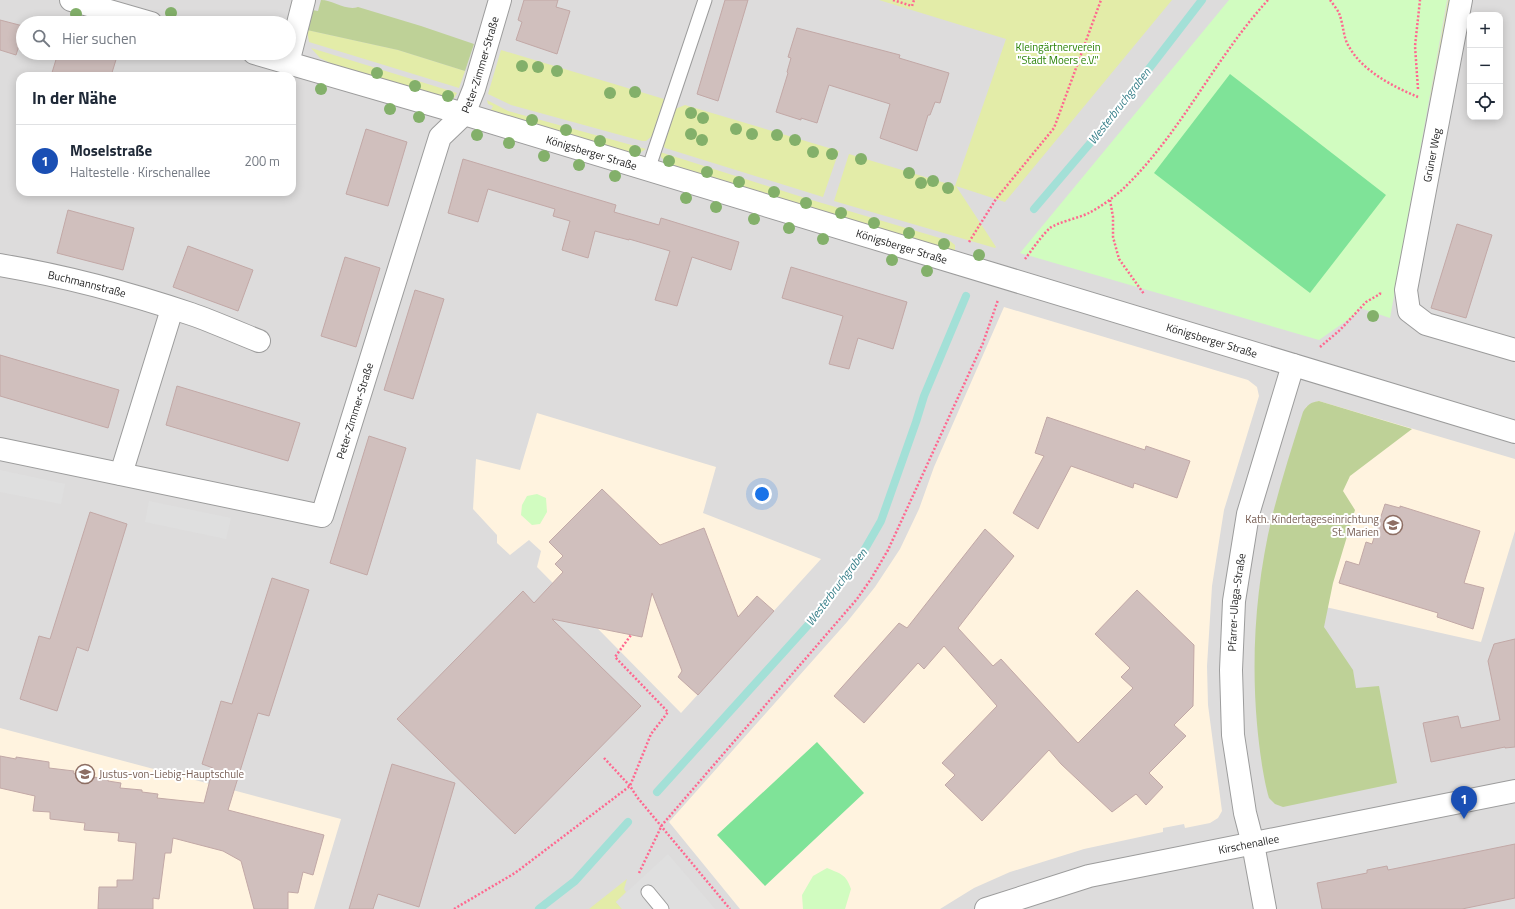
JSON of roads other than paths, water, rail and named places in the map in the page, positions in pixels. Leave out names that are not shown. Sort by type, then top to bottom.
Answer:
[{"type":"street","points":[[71,0],[127,16]]},
{"type":"street","points":[[296,32],[304,0]]},
{"type":"street","name":"Peter-Zimmer-Straße","points":[[0,449],[322,516],[440,137],[464,114],[474,89],[500,0]]},
{"type":"street","name":"Grüner Weg","points":[[1461,0],[1406,290],[1409,311],[1426,324],[1515,350]]},
{"type":"street","name":"Königsberger Straße","points":[[278,60],[464,114],[1515,432]]},
{"type":"street","name":"Buchmannstraße","points":[[0,265],[32,270],[95,285],[192,314],[259,342]]},
{"type":"street","points":[[120,474],[172,309]]},
{"type":"street","name":"Pfarrer-Ulaga-Straße","points":[[1265,909],[1253,844],[1245,813],[1233,735],[1231,670],[1234,600],[1248,514],[1293,366]]},
{"type":"street","name":"Kirschenallee","points":[[986,909],[1089,876],[1515,791]]},
{"type":"lane","points":[[648,170],[705,0]]},
{"type":"lane","points":[[648,892],[662,909]]},
{"type":"waterway","name":"Westerbruchgraben","points":[[1034,209],[1104,127],[1202,0]]},
{"type":"waterway","name":"Westerbruchgraben","points":[[657,792],[809,624],[858,561],[881,521],[924,396],[966,296]]},
{"type":"waterway","name":"Westerbruchgraben","points":[[539,909],[575,881],[628,822]]},
{"type":"place","name":"Kath. Kindertageseinrichtung St. Marien","points":[[1393,525]]},
{"type":"place","name":"Justus-von-Liebig-Hauptschule","points":[[85,774]]},
{"type":"place","name":"Moselstraße","points":[[1464,819]]},
{"type":"park label","name":"Kleingärtnerverein \"Stadt Moers e.V.\"","points":[[1058,53]]}]
